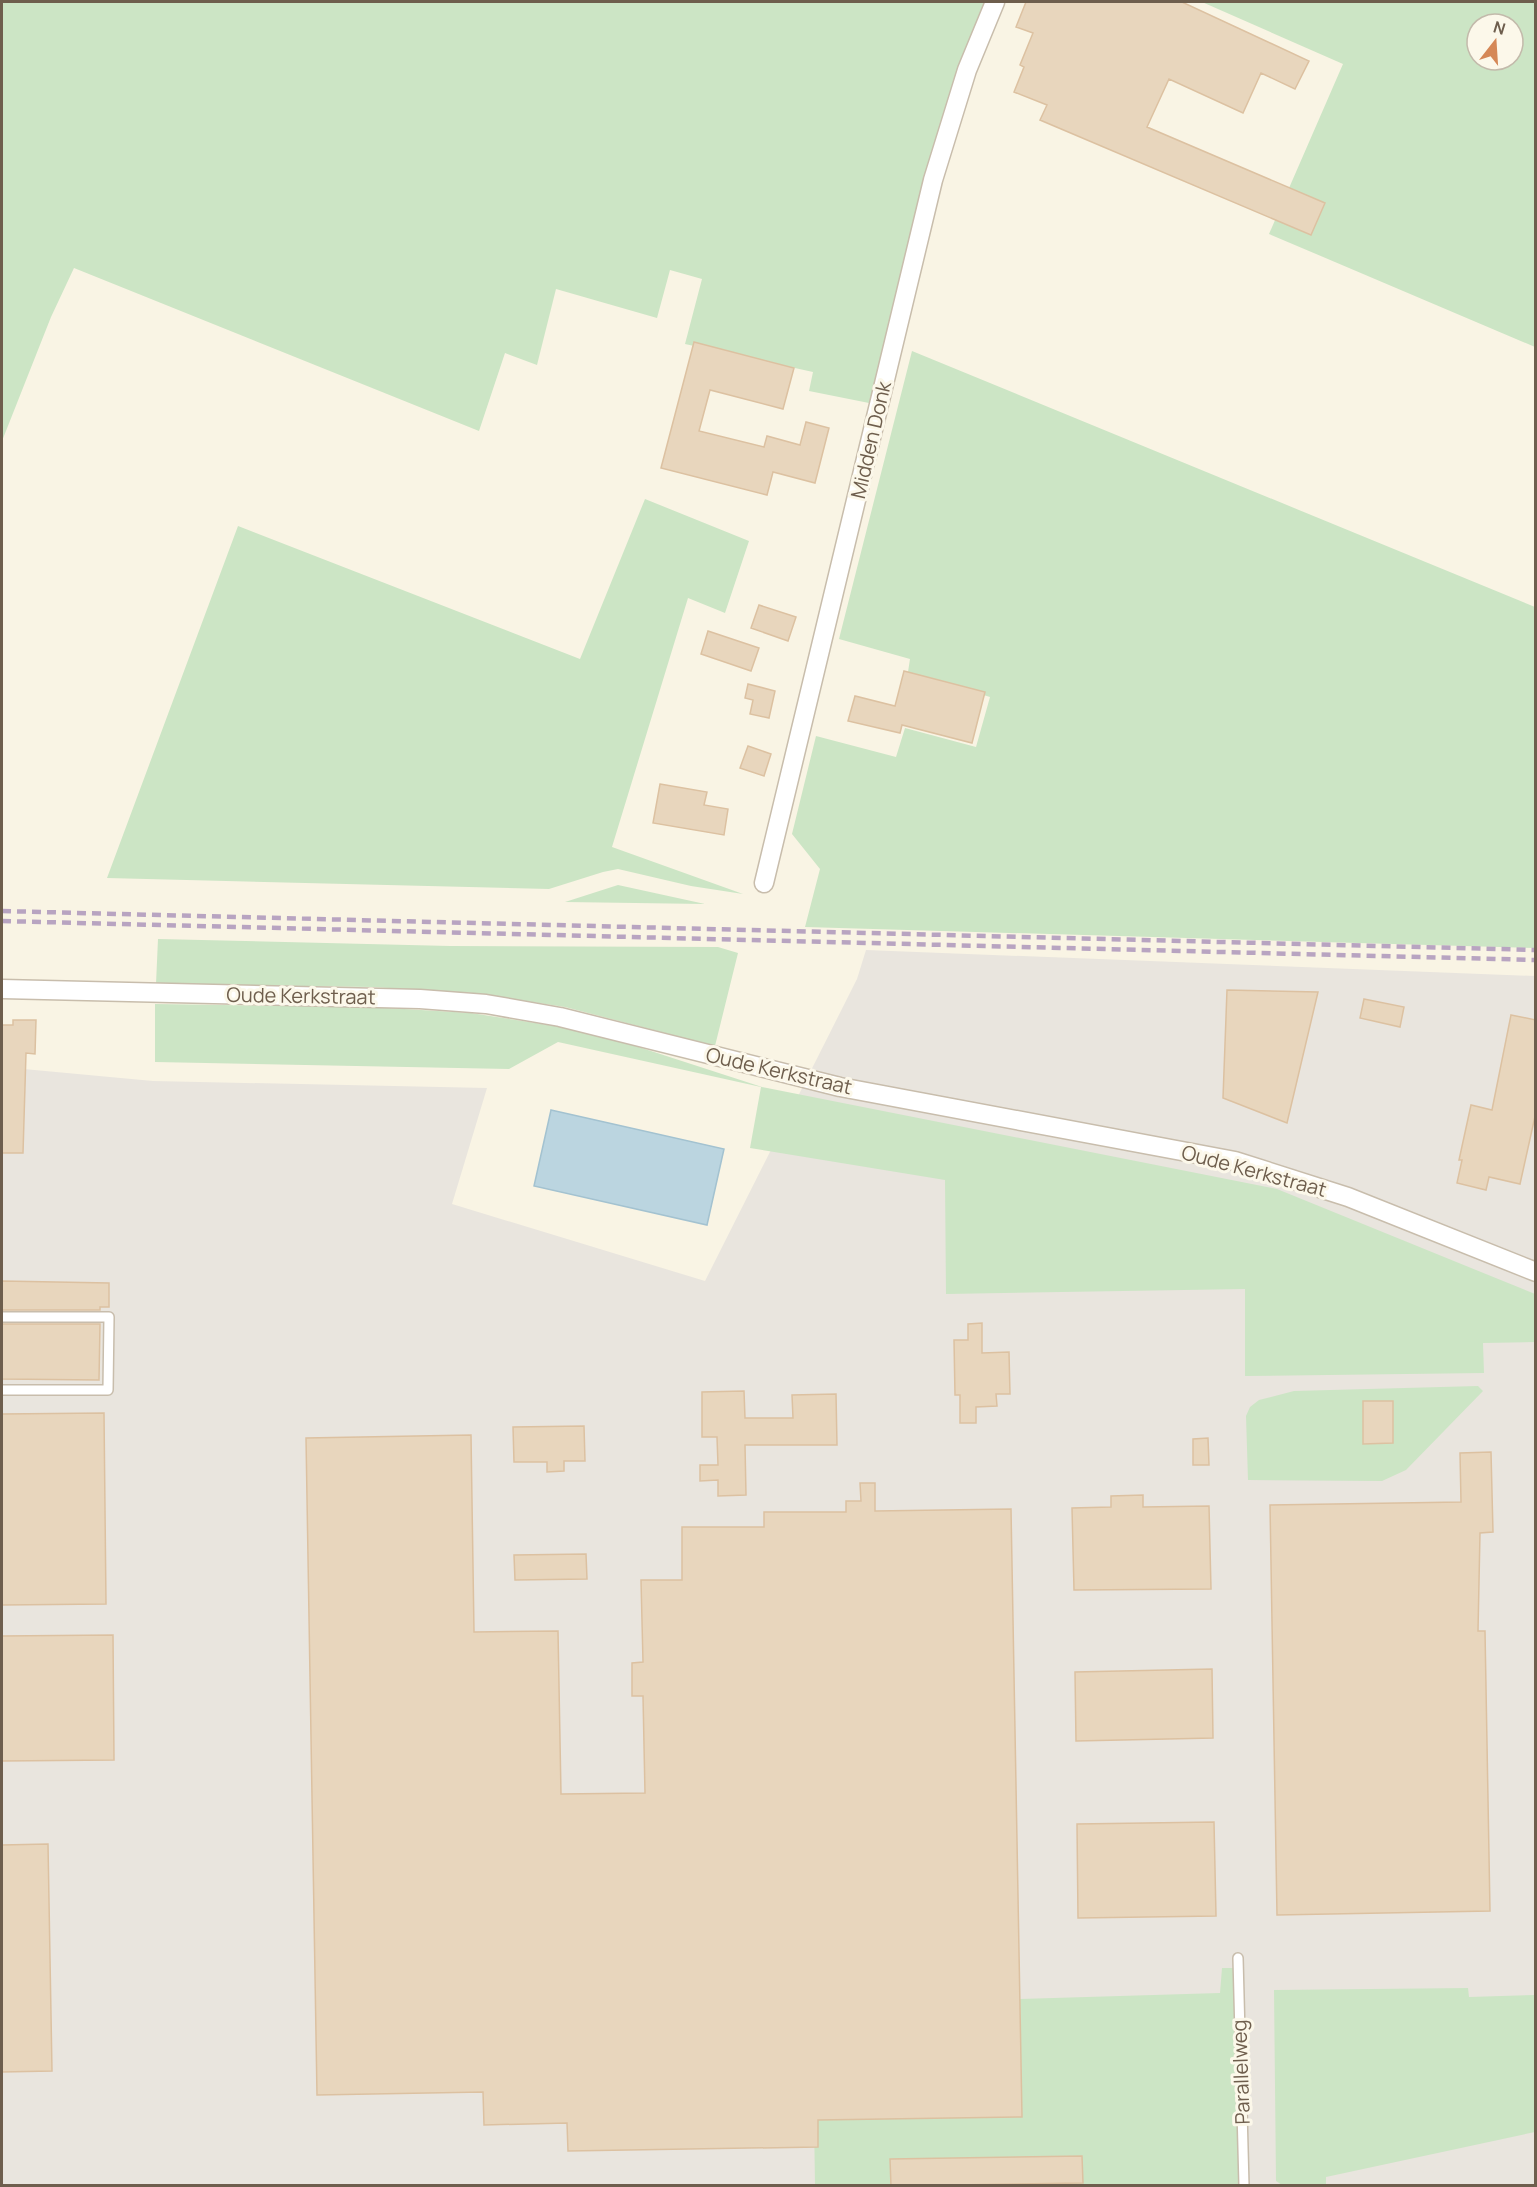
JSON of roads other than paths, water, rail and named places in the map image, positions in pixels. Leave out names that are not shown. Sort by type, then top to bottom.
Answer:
[{"type":"street","name":"Midden Donk","points":[[764,883],[933,180],[966,70],[995,2]]},
{"type":"street","name":"Oude Kerkstraat","points":[[2,989],[420,999],[486,1004],[560,1017],[840,1087],[1235,1161],[1348,1197],[1536,1272]]},
{"type":"lane","points":[[2,1317],[109,1317],[108,1390],[2,1390]]},
{"type":"lane","name":"Parallelweg","points":[[1238,1958],[1244,2186]]},
{"type":"water","points":[[551,1110],[724,1149],[707,1225],[534,1186]]},
{"type":"railway","points":[[2,911],[1536,950]]},
{"type":"railway","points":[[2,921],[1536,960]]}]
